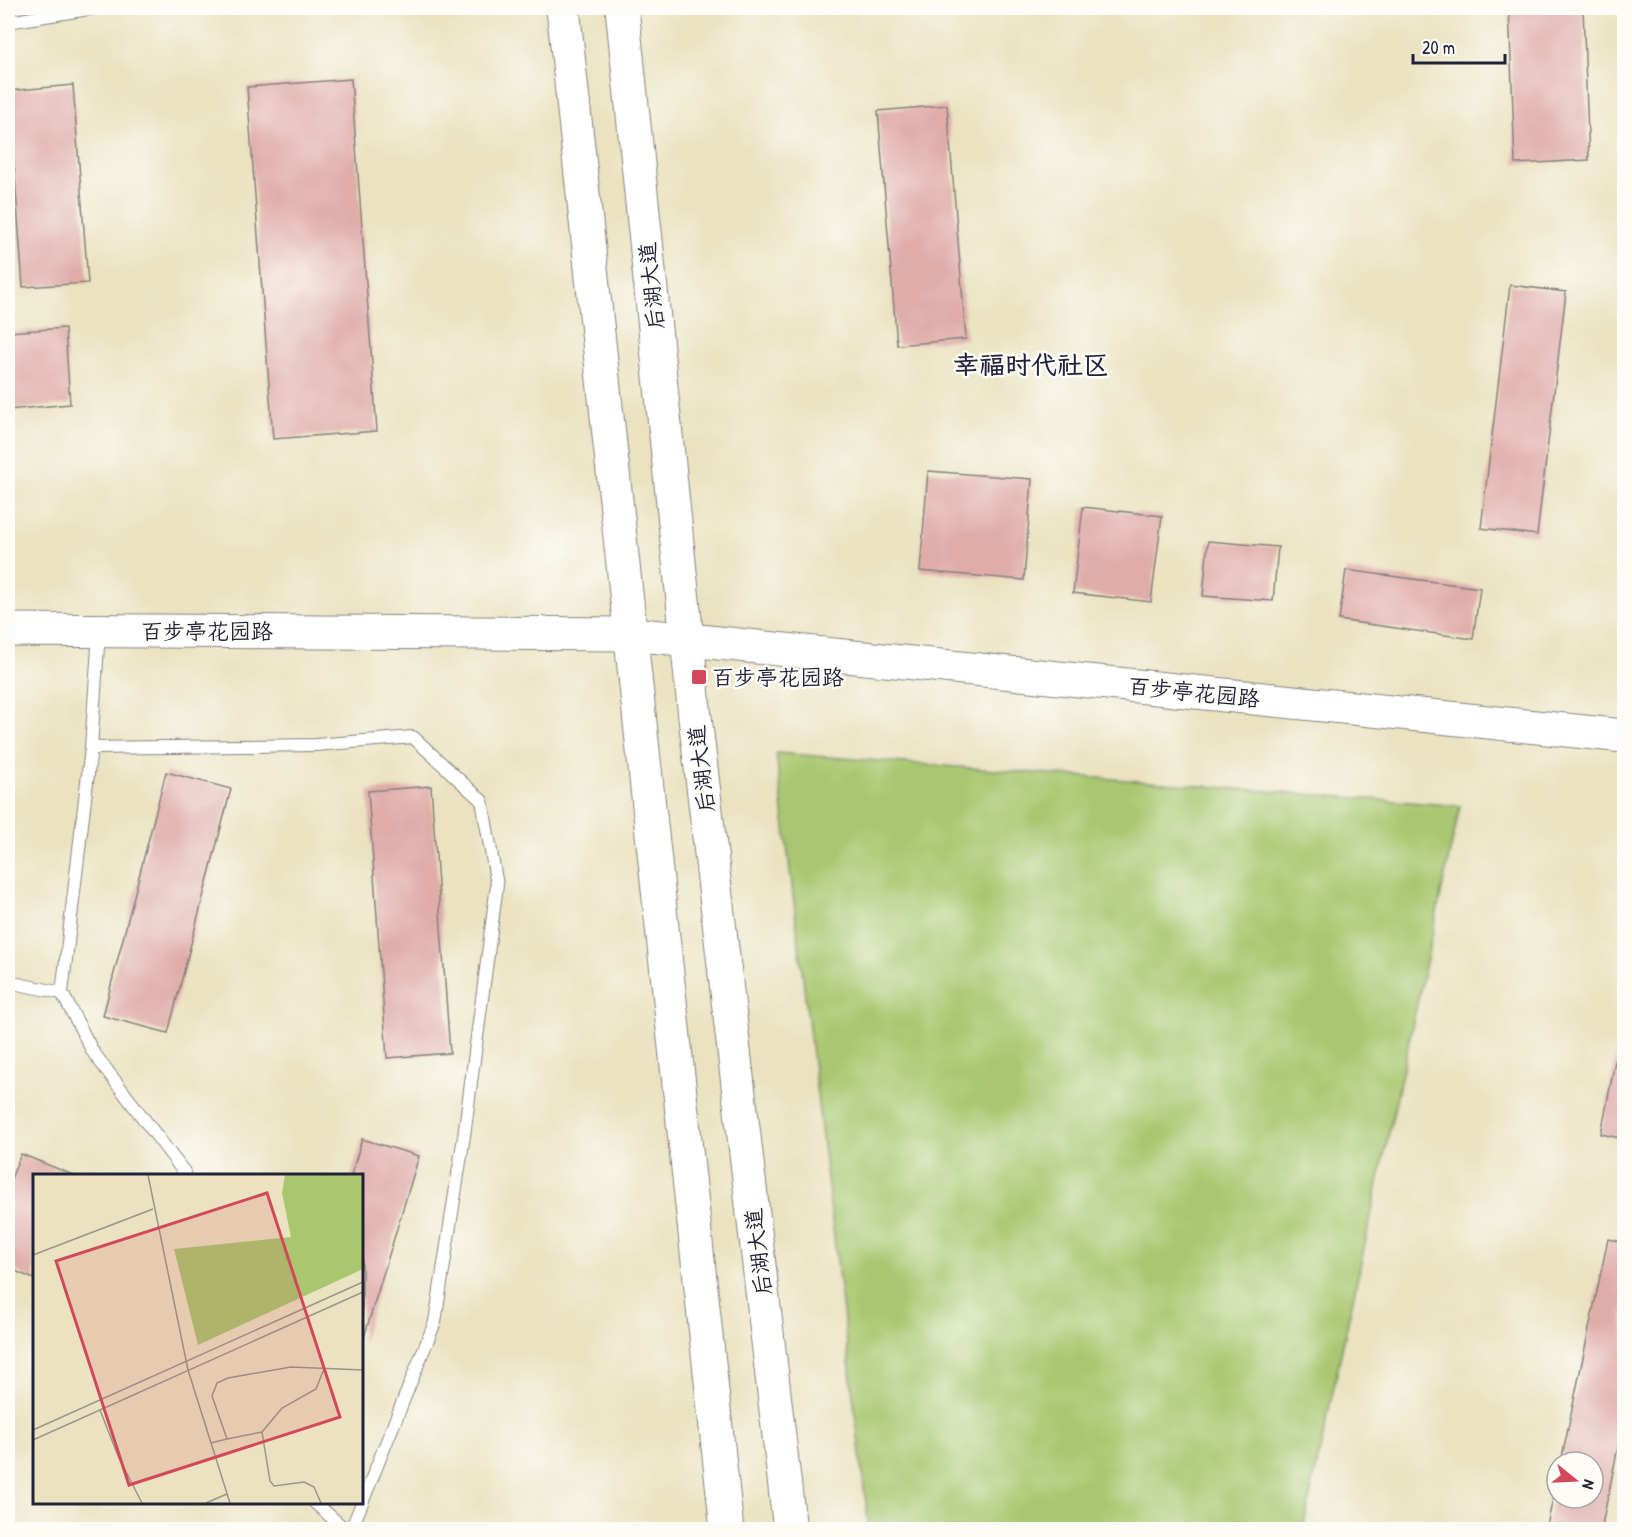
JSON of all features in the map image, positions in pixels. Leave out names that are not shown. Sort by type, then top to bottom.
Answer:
[{"type":"main road","points":[[563,8],[727,1530]]},
{"type":"main road","name":"后湖大道","points":[[622,8],[687,640],[790,1530]]},
{"type":"main road","name":"百步亭花园路","points":[[8,630],[631,634],[1624,736]]},
{"type":"lane","points":[[8,22],[95,8]]},
{"type":"lane","points":[[99,630],[91,748],[62,993],[93,1052],[184,1174]]},
{"type":"lane","points":[[91,748],[316,745],[413,737],[482,801],[497,885],[464,1136],[435,1322],[363,1500]]},
{"type":"lane","points":[[8,982],[62,993]]},
{"type":"lane","points":[[315,1504],[346,1530]]},
{"type":"lane","points":[[351,1530],[362,1504]]},
{"type":"green space","points":[[776,753],[1460,806],[1303,1529],[869,1529]]},
{"type":"building","points":[[1509,8],[1583,8],[1589,160],[1515,164]]},
{"type":"building","points":[[351,79],[377,431],[273,439],[247,87]]},
{"type":"building","points":[[73,85],[88,283],[23,287],[12,135],[8,135],[8,91]]},
{"type":"building","points":[[947,105],[966,339],[897,345],[878,111]]},
{"type":"building","points":[[1510,285],[1566,292],[1537,535],[1481,528]]},
{"type":"building","points":[[65,328],[70,404],[8,410],[8,332]]},
{"type":"building","points":[[928,471],[1032,479],[1024,580],[920,571]]},
{"type":"building","points":[[1083,507],[1162,516],[1151,602],[1073,593]]},
{"type":"building","points":[[1208,541],[1278,547],[1273,601],[1203,596]]},
{"type":"building","points":[[1346,570],[1480,588],[1473,639],[1339,620]]},
{"type":"building","points":[[166,772],[231,789],[168,1033],[103,1016]]},
{"type":"building","points":[[431,786],[450,1053],[387,1058],[368,791]]},
{"type":"building","points":[[1624,1020],[1624,1139],[1601,1134]]},
{"type":"building","points":[[362,1139],[419,1156],[363,1341],[363,1174],[352,1174]]},
{"type":"building","points":[[21,1154],[71,1174],[33,1174],[33,1279],[8,1268],[8,1186]]},
{"type":"building","points":[[1608,1239],[1624,1242],[1624,1418],[1601,1530],[1546,1530],[1550,1510],[1605,1510],[1605,1450],[1564,1450]]},
{"type":"place","name":"百步亭花园路","points":[[699,677]]},
{"type":"district","name":"幸福时代社区","points":[[1031,365]]}]
